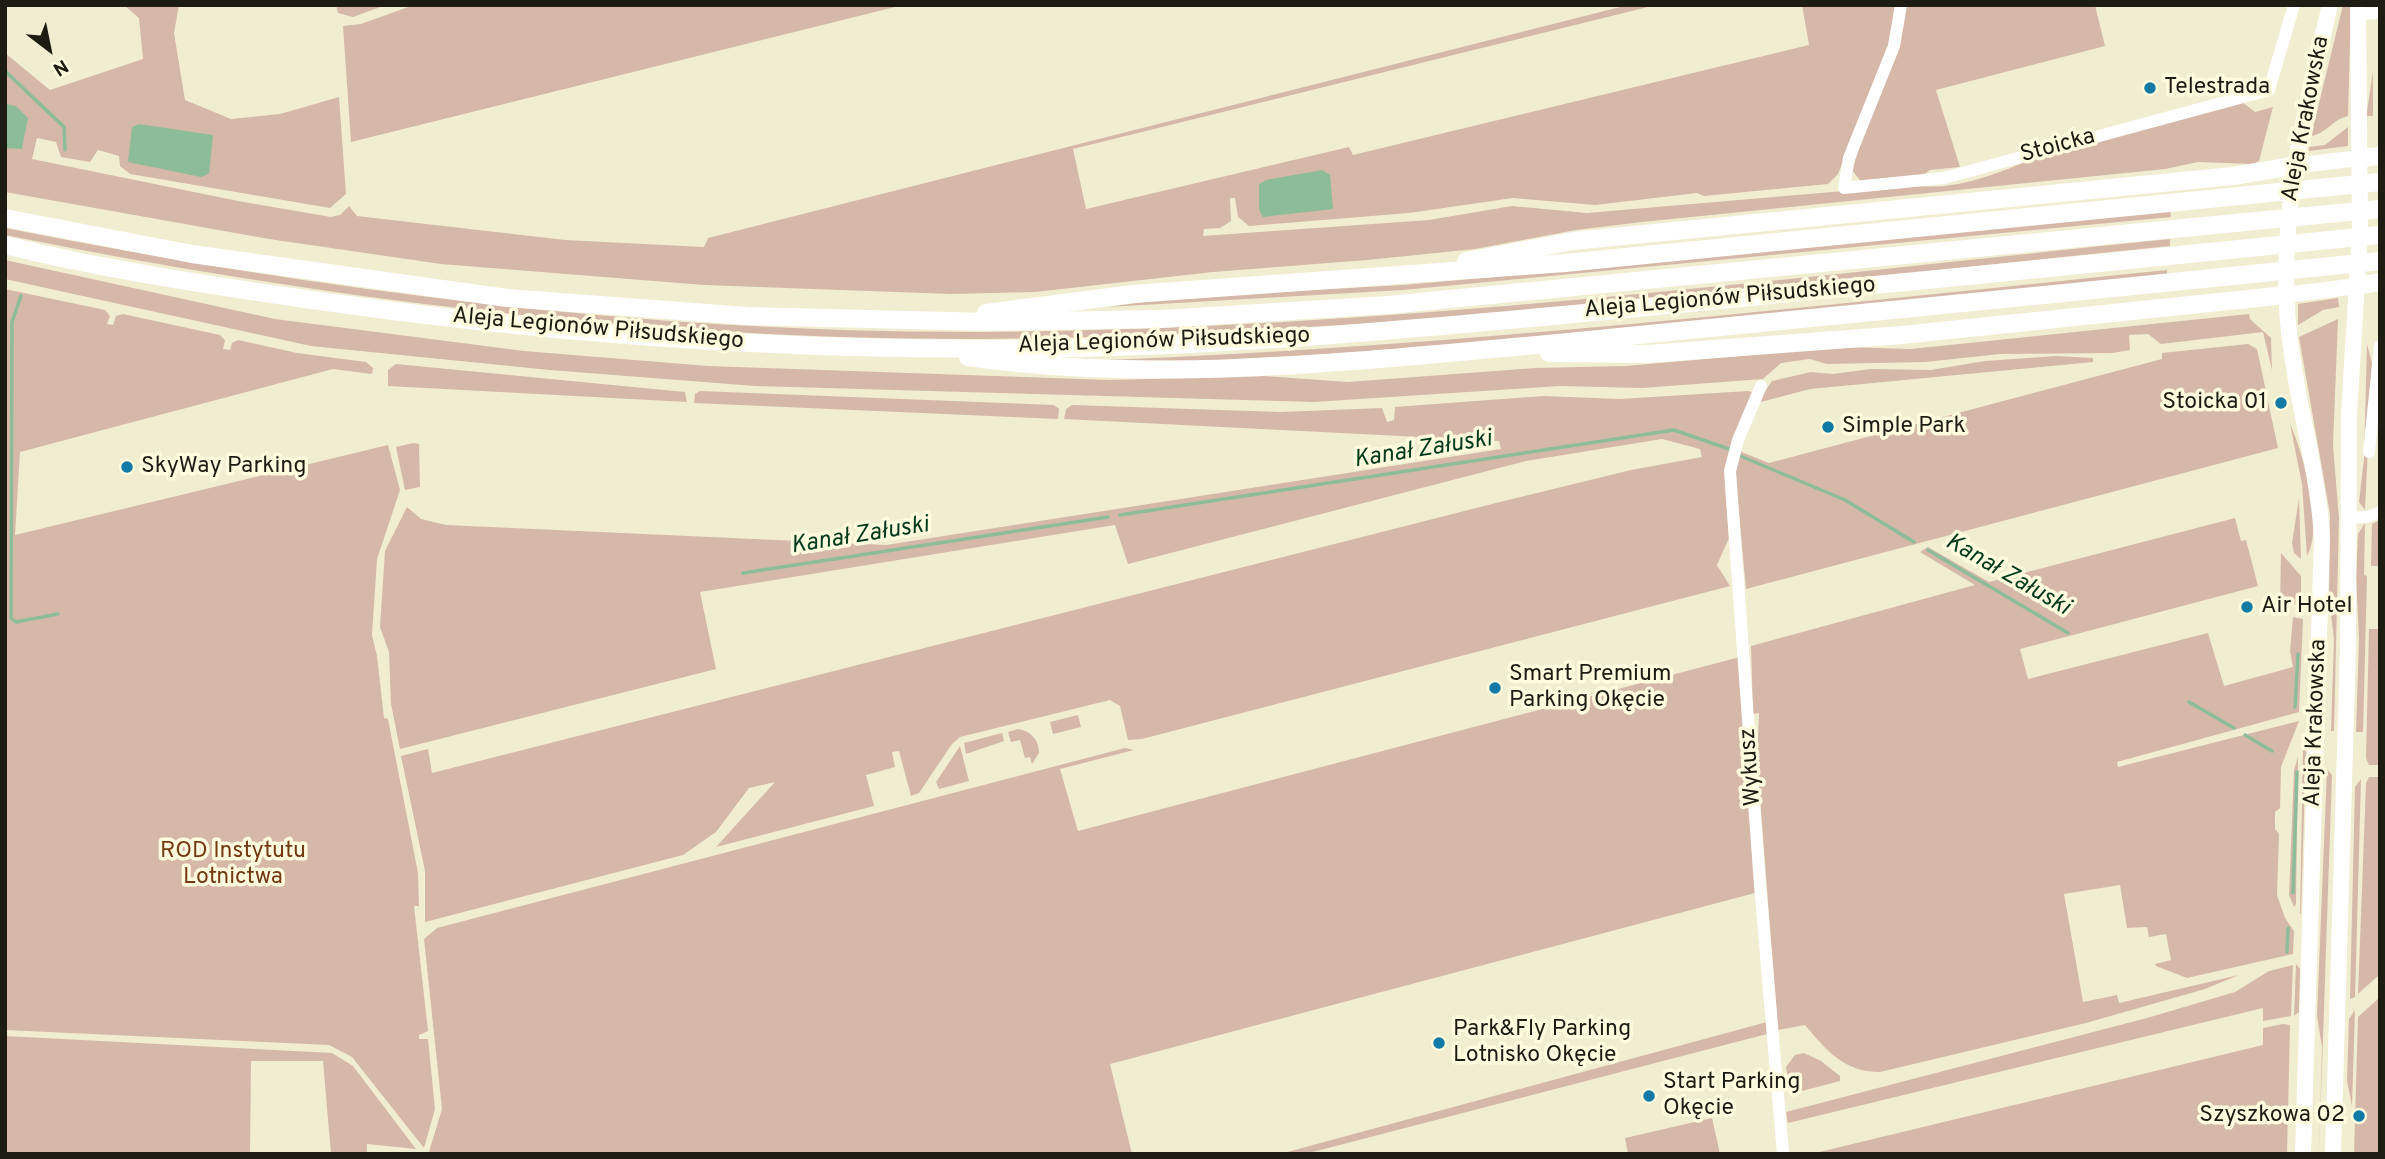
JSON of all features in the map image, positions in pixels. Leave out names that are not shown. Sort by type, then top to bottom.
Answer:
[{"type":"highway","points":[[2359,158],[2380,156]]},
{"type":"highway","points":[[1384,278],[1573,241],[2222,178],[2294,166]]},
{"type":"highway","points":[[934,321],[1133,294],[1384,278],[2380,182]]},
{"type":"highway","name":"Aleja Legionów Piłsudskiego","points":[[5,218],[192,254],[507,298],[747,316],[934,321],[1161,319],[1388,305],[2380,209]]},
{"type":"highway","name":"Aleja Legionów Piłsudskiego","points":[[5,245],[198,283],[510,325],[701,341],[906,348],[1067,348],[1250,341],[1484,323],[2380,234]]},
{"type":"highway","points":[[906,348],[1017,364],[1147,371],[1493,349],[2380,261]]},
{"type":"highway","points":[[2357,286],[2380,282]]},
{"type":"highway","points":[[1493,349],[1565,354],[1648,354],[1902,335],[2286,295]]},
{"type":"main road","name":"Aleja Krakowska","points":[[2303,1154],[2322,538],[2317,480],[2295,375],[2286,295],[2286,230],[2294,166],[2330,5]]},
{"type":"main road","name":"Aleja Krakowska","points":[[2333,1154],[2348,648],[2349,402],[2360,232],[2358,10]]},
{"type":"main road","points":[[2294,166],[2359,158]]},
{"type":"main road","points":[[2286,295],[2357,286]]},
{"type":"street","name":"Stoicka","points":[[1901,5],[1894,47],[1849,158],[1844,188],[1944,178],[2269,90],[2294,5]]},
{"type":"street","points":[[2358,10],[2380,13]]},
{"type":"street","points":[[2370,452],[2380,346]]},
{"type":"street","name":"Wykusz","points":[[1760,386],[1738,440],[1730,471],[1760,885],[1783,1154]]},
{"type":"street","points":[[2349,518],[2367,517],[2380,512]]},
{"type":"green space","points":[[124,5],[179,5],[174,33],[185,100],[231,119],[280,114],[339,97],[346,194],[330,208],[130,174],[120,166],[119,156],[98,150],[90,162],[61,157],[56,142],[37,138],[32,159],[331,217],[340,215],[349,206],[357,216],[565,240],[704,247],[708,238],[1628,5],[1656,5],[1073,149],[1086,209],[1349,147],[1353,155],[1809,45],[1802,5],[1896,5],[1886,58],[1838,174],[1828,184],[1704,196],[1697,193],[1595,205],[1513,198],[1409,213],[1249,226],[1238,217],[1235,198],[1230,198],[1231,221],[1220,228],[1204,229],[1203,236],[1429,220],[1512,206],[1587,213],[1914,185],[1944,186],[1974,180],[2032,159],[2242,102],[2255,112],[2273,107],[2259,161],[2253,164],[2198,162],[2165,169],[1642,222],[1576,230],[1475,249],[1213,272],[1035,292],[951,294],[704,285],[441,264],[269,239],[5,192],[5,53],[50,90],[143,59],[139,18]]},
{"type":"green space","points":[[336,5],[386,5],[353,17],[338,13]]},
{"type":"green space","points":[[414,5],[903,5],[351,142],[343,26],[361,24]]},
{"type":"green space","points":[[1906,5],[2095,5],[2105,46],[1936,90],[1960,167],[1930,170],[1919,178],[1863,184],[1852,170]]},
{"type":"green space","points":[[2343,5],[2351,5],[2348,116],[2311,136]]},
{"type":"green space","points":[[2373,71],[2373,116],[2367,116],[2367,111]]},
{"type":"green space","points":[[2348,127],[2348,146],[2309,151],[2309,147],[2325,145]]},
{"type":"green space","points":[[2170,211],[2171,217],[1403,290],[1108,307],[1172,298],[1403,285],[1540,273]]},
{"type":"green space","points":[[5,228],[248,271],[491,304],[736,325],[982,332],[1131,329],[1428,312],[1577,300],[2170,239],[2170,246],[1726,292],[1428,319],[1131,336],[982,339],[736,332],[491,312],[247,279],[5,235]]},
{"type":"green space","points":[[5,260],[275,319],[524,351],[708,366],[1110,380],[1264,376],[1348,382],[1535,368],[1626,366],[1842,347],[1911,349],[2249,314],[2250,319],[2271,338],[2272,370],[2263,332],[2161,344],[2148,334],[2129,335],[2130,350],[2113,353],[2000,354],[1925,362],[1827,364],[1810,359],[1781,363],[1763,379],[1642,388],[1560,386],[1314,402],[755,386],[550,370],[311,346],[5,279]]},
{"type":"green space","points":[[2167,270],[2167,275],[1583,334],[1343,353],[1185,362],[1109,360],[1242,354],[1507,335]]},
{"type":"green space","name":"ROD Instytutu Lotnictwa","points":[[5,289],[105,310],[110,316],[107,324],[113,325],[116,316],[123,314],[220,335],[225,340],[223,349],[230,350],[232,343],[238,340],[297,353],[366,362],[373,368],[372,374],[333,369],[20,452],[15,535],[388,445],[400,490],[377,559],[372,635],[384,718],[388,719],[418,873],[419,906],[414,906],[428,1031],[419,1035],[419,1039],[428,1039],[435,1109],[424,1148],[352,1057],[329,1045],[5,1030]]},
{"type":"green space","points":[[2338,298],[2339,307],[2323,310],[2298,325],[2298,304]]},
{"type":"green space","points":[[2338,319],[2333,445],[2339,519],[2334,731],[2331,731],[2334,639],[2329,599],[2330,514],[2299,337]]},
{"type":"green space","points":[[2248,344],[2257,349],[2278,448],[1746,589],[1734,461],[1739,451],[1769,463],[2162,359],[2162,353]]},
{"type":"green space","points":[[2367,344],[2372,363],[2365,510],[2359,502],[2364,459]]},
{"type":"green space","points":[[2056,356],[2093,358],[2093,362],[1810,389],[1757,403],[1772,381],[1811,372],[1833,374],[1871,369],[1931,370],[1985,361]]},
{"type":"green space","points":[[396,364],[685,392],[687,402],[388,386],[388,370]]},
{"type":"green space","points":[[700,391],[1054,405],[1059,409],[1058,419],[694,403],[695,394]]},
{"type":"green space","points":[[1752,392],[1725,485],[1729,538],[1717,565],[1730,586],[1142,739],[1128,740],[1120,706],[1110,700],[960,737],[952,744],[919,793],[911,796],[899,751],[892,752],[895,767],[866,775],[874,806],[716,847],[775,782],[749,788],[716,832],[683,855],[425,922],[425,871],[401,756],[428,749],[432,773],[1496,503],[1631,470],[1702,457],[1700,449],[1662,439],[1526,461],[1128,564],[1115,525],[700,592],[716,669],[400,749],[391,704],[389,652],[380,627],[385,551],[407,507],[421,519],[446,525],[886,545],[1501,449],[1499,441],[1064,419],[1066,409],[1072,405],[1280,412],[1382,408],[1387,422],[1394,420],[1395,407],[1543,396],[1620,399]]},
{"type":"green space","points":[[2290,424],[2306,471],[2313,510],[2312,544],[2307,556],[2302,484]]},
{"type":"green space","points":[[419,444],[420,487],[405,490],[396,447]]},
{"type":"green space","points":[[2299,498],[2301,559],[2294,553],[2292,543]]},
{"type":"green space","points":[[2235,518],[2241,541],[2246,540],[2258,586],[2020,649],[2028,679],[2208,633],[2224,686],[2293,667],[2290,651],[2293,617],[2303,619],[2299,712],[2117,762],[2118,767],[2299,721],[2281,767],[2280,808],[2275,812],[2275,829],[2279,834],[2277,895],[2285,918],[2294,931],[2293,954],[2187,978],[2156,966],[2155,964],[2171,960],[2166,934],[2149,937],[2147,927],[2127,928],[2120,885],[2064,894],[2083,1002],[2117,995],[2119,1003],[2239,975],[2205,989],[2086,1023],[1880,1072],[1846,1064],[1829,1051],[1805,1025],[1778,1030],[1757,760],[1759,713],[1753,714],[1751,646],[1975,585],[1920,552],[1928,547],[1989,582]]},
{"type":"green space","points":[[2380,520],[2380,566],[2371,566],[2372,524]]},
{"type":"green space","points":[[2365,523],[2364,575],[2367,576],[2363,732],[2356,732],[2359,639],[2356,576],[2358,534]]},
{"type":"green space","points":[[2281,553],[2301,576],[2301,603],[2280,607]]},
{"type":"green space","points":[[2369,629],[2380,629],[2380,765],[2369,765],[2366,758]]},
{"type":"green space","points":[[1740,657],[1755,893],[1110,1064],[1132,1154],[429,1152],[442,1109],[424,939],[437,928],[1125,748],[1134,750],[1060,769],[1078,831]]},
{"type":"green space","points":[[1078,715],[1081,727],[1053,734],[1050,722]]},
{"type":"green space","points":[[1018,729],[1030,734],[1038,744],[1039,753],[1032,764],[1030,757],[1025,758],[1020,740],[1011,742],[1008,732]]},
{"type":"green space","points":[[1002,733],[1004,741],[966,754],[964,743]]},
{"type":"green space","points":[[960,746],[969,781],[939,789],[936,782]]},
{"type":"green space","points":[[2306,747],[2301,913],[2300,914],[2303,749]]},
{"type":"green space","points":[[2298,757],[2294,907],[2289,895],[2294,770]]},
{"type":"green space","points":[[2327,769],[2332,775],[2319,1154],[2322,1047],[2317,1016]]},
{"type":"green space","points":[[2369,777],[2380,777],[2380,974],[2358,994],[2366,783]]},
{"type":"green space","points":[[2361,779],[2355,997],[2350,999],[2355,787]]},
{"type":"green space","points":[[2296,964],[2300,969],[2299,1012],[2294,1016]]},
{"type":"green space","points":[[2293,965],[2291,1016],[2263,1021],[2263,1008],[1788,1123],[1786,1112],[2147,1018],[2235,992],[2269,971]]},
{"type":"green space","points":[[2380,997],[2379,1154],[2354,1154],[2358,1017]]},
{"type":"green space","points":[[2355,1010],[2352,1106],[2347,1081],[2349,1019]]},
{"type":"green space","points":[[1767,1022],[1767,1034],[1305,1154],[1280,1154]]},
{"type":"green space","points":[[2290,1025],[2287,1154],[1811,1154],[2263,1045],[2263,1028]]},
{"type":"green space","points":[[5,1036],[332,1053],[353,1066],[416,1149],[367,1144],[367,1154],[331,1154],[323,1061],[251,1061],[250,1154],[5,1154]]},
{"type":"green space","points":[[1804,1053],[1821,1061],[1840,1076],[1840,1081],[1802,1091],[1790,1088],[1786,1067],[1795,1055]]},
{"type":"green space","points":[[1712,1118],[1720,1154],[1628,1154],[1625,1138]]},
{"type":"shaded area","points":[[5,104],[16,106],[28,118],[22,149],[5,148]]},
{"type":"shaded area","points":[[139,124],[213,135],[209,174],[201,177],[128,162],[132,127]]},
{"type":"shaded area","points":[[1322,170],[1330,175],[1333,209],[1263,217],[1259,210],[1259,184],[1266,180]]},
{"type":"waterway","name":"Kanał Załuski","points":[[5,71],[64,127],[65,150]]},
{"type":"waterway","name":"Kanał Załuski","points":[[21,296],[12,322],[11,618],[16,622],[58,614]]},
{"type":"waterway","name":"Kanał Załuski","points":[[1120,515],[1674,430],[1729,449]]},
{"type":"waterway","name":"Kanał Załuski","points":[[1738,455],[1845,500],[1914,542]]},
{"type":"waterway","name":"Kanał Załuski","points":[[743,573],[1108,517]]},
{"type":"waterway","name":"Kanał Załuski","points":[[1928,550],[2068,633]]},
{"type":"waterway","points":[[2295,707],[2298,654]]},
{"type":"waterway","name":"Kanał Załuski","points":[[2189,702],[2234,728]]},
{"type":"waterway","name":"Kanał Załuski","points":[[2245,735],[2272,751]]},
{"type":"waterway","points":[[2293,893],[2297,772]]},
{"type":"waterway","points":[[2287,952],[2288,928]]},
{"type":"place","name":"Telestrada","points":[[2150,88]]},
{"type":"place","name":"Stoicka 01","points":[[2281,403]]},
{"type":"place","name":"Simple Park","points":[[1828,427]]},
{"type":"place","name":"SkyWay Parking","points":[[127,467]]},
{"type":"place","name":"Air Hotel","points":[[2247,607]]},
{"type":"place","name":"Smart Premium Parking Okęcie","points":[[1495,688]]},
{"type":"place","name":"Park&Fly Parking Lotnisko Okęcie","points":[[1439,1043]]},
{"type":"place","name":"Start Parking Okęcie","points":[[1649,1096]]},
{"type":"place","name":"Szyszkowa 02","points":[[2359,1116]]}]
